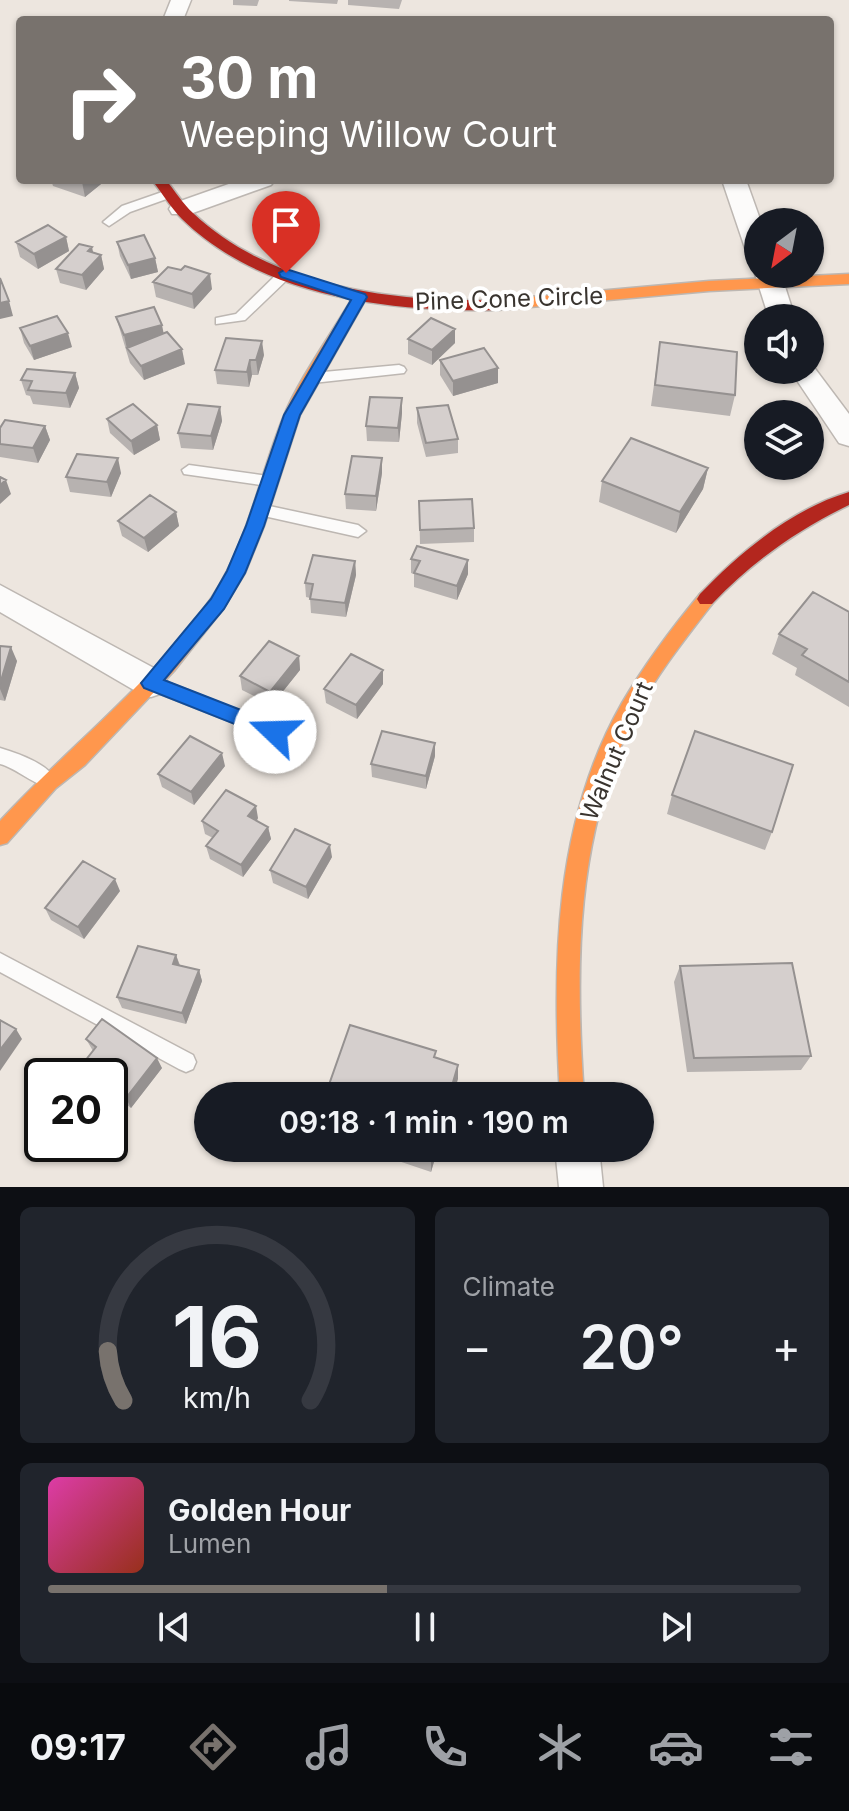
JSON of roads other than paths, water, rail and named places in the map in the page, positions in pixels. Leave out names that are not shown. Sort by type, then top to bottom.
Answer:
[{"type":"street","points":[[170,194],[236,184]]},
{"type":"street","points":[[735,184],[744,208]]},
{"type":"street","name":"Pine Cone Circle","points":[[170,194],[213,238],[286,273],[360,297],[398,303],[474,305],[744,280]]},
{"type":"street","name":"Pine Cone Circle","points":[[824,279],[849,279]]},
{"type":"street","points":[[0,836],[49,782],[78,759],[151,683],[217,604],[236,573],[292,415],[310,378],[360,297]]},
{"type":"street","points":[[814,384],[849,436]]},
{"type":"street","name":"Walnut Court","points":[[570,1082],[564,977],[576,862],[587,810],[629,709],[658,661],[726,579],[785,531],[812,514],[849,498]]},
{"type":"street","points":[[0,597],[151,683]]},
{"type":"street","points":[[578,1162],[581,1187]]},
{"type":"lane","points":[[109,222],[126,209],[170,194]]},
{"type":"lane","points":[[221,321],[240,317],[286,273]]},
{"type":"lane","points":[[310,378],[399,370]]},
{"type":"lane","points":[[189,470],[268,481]]},
{"type":"lane","points":[[260,510],[358,531]]},
{"type":"lane","points":[[151,683],[275,732]]},
{"type":"lane","points":[[0,756],[18,761],[49,782]]},
{"type":"lane","points":[[0,962],[186,1062]]}]
